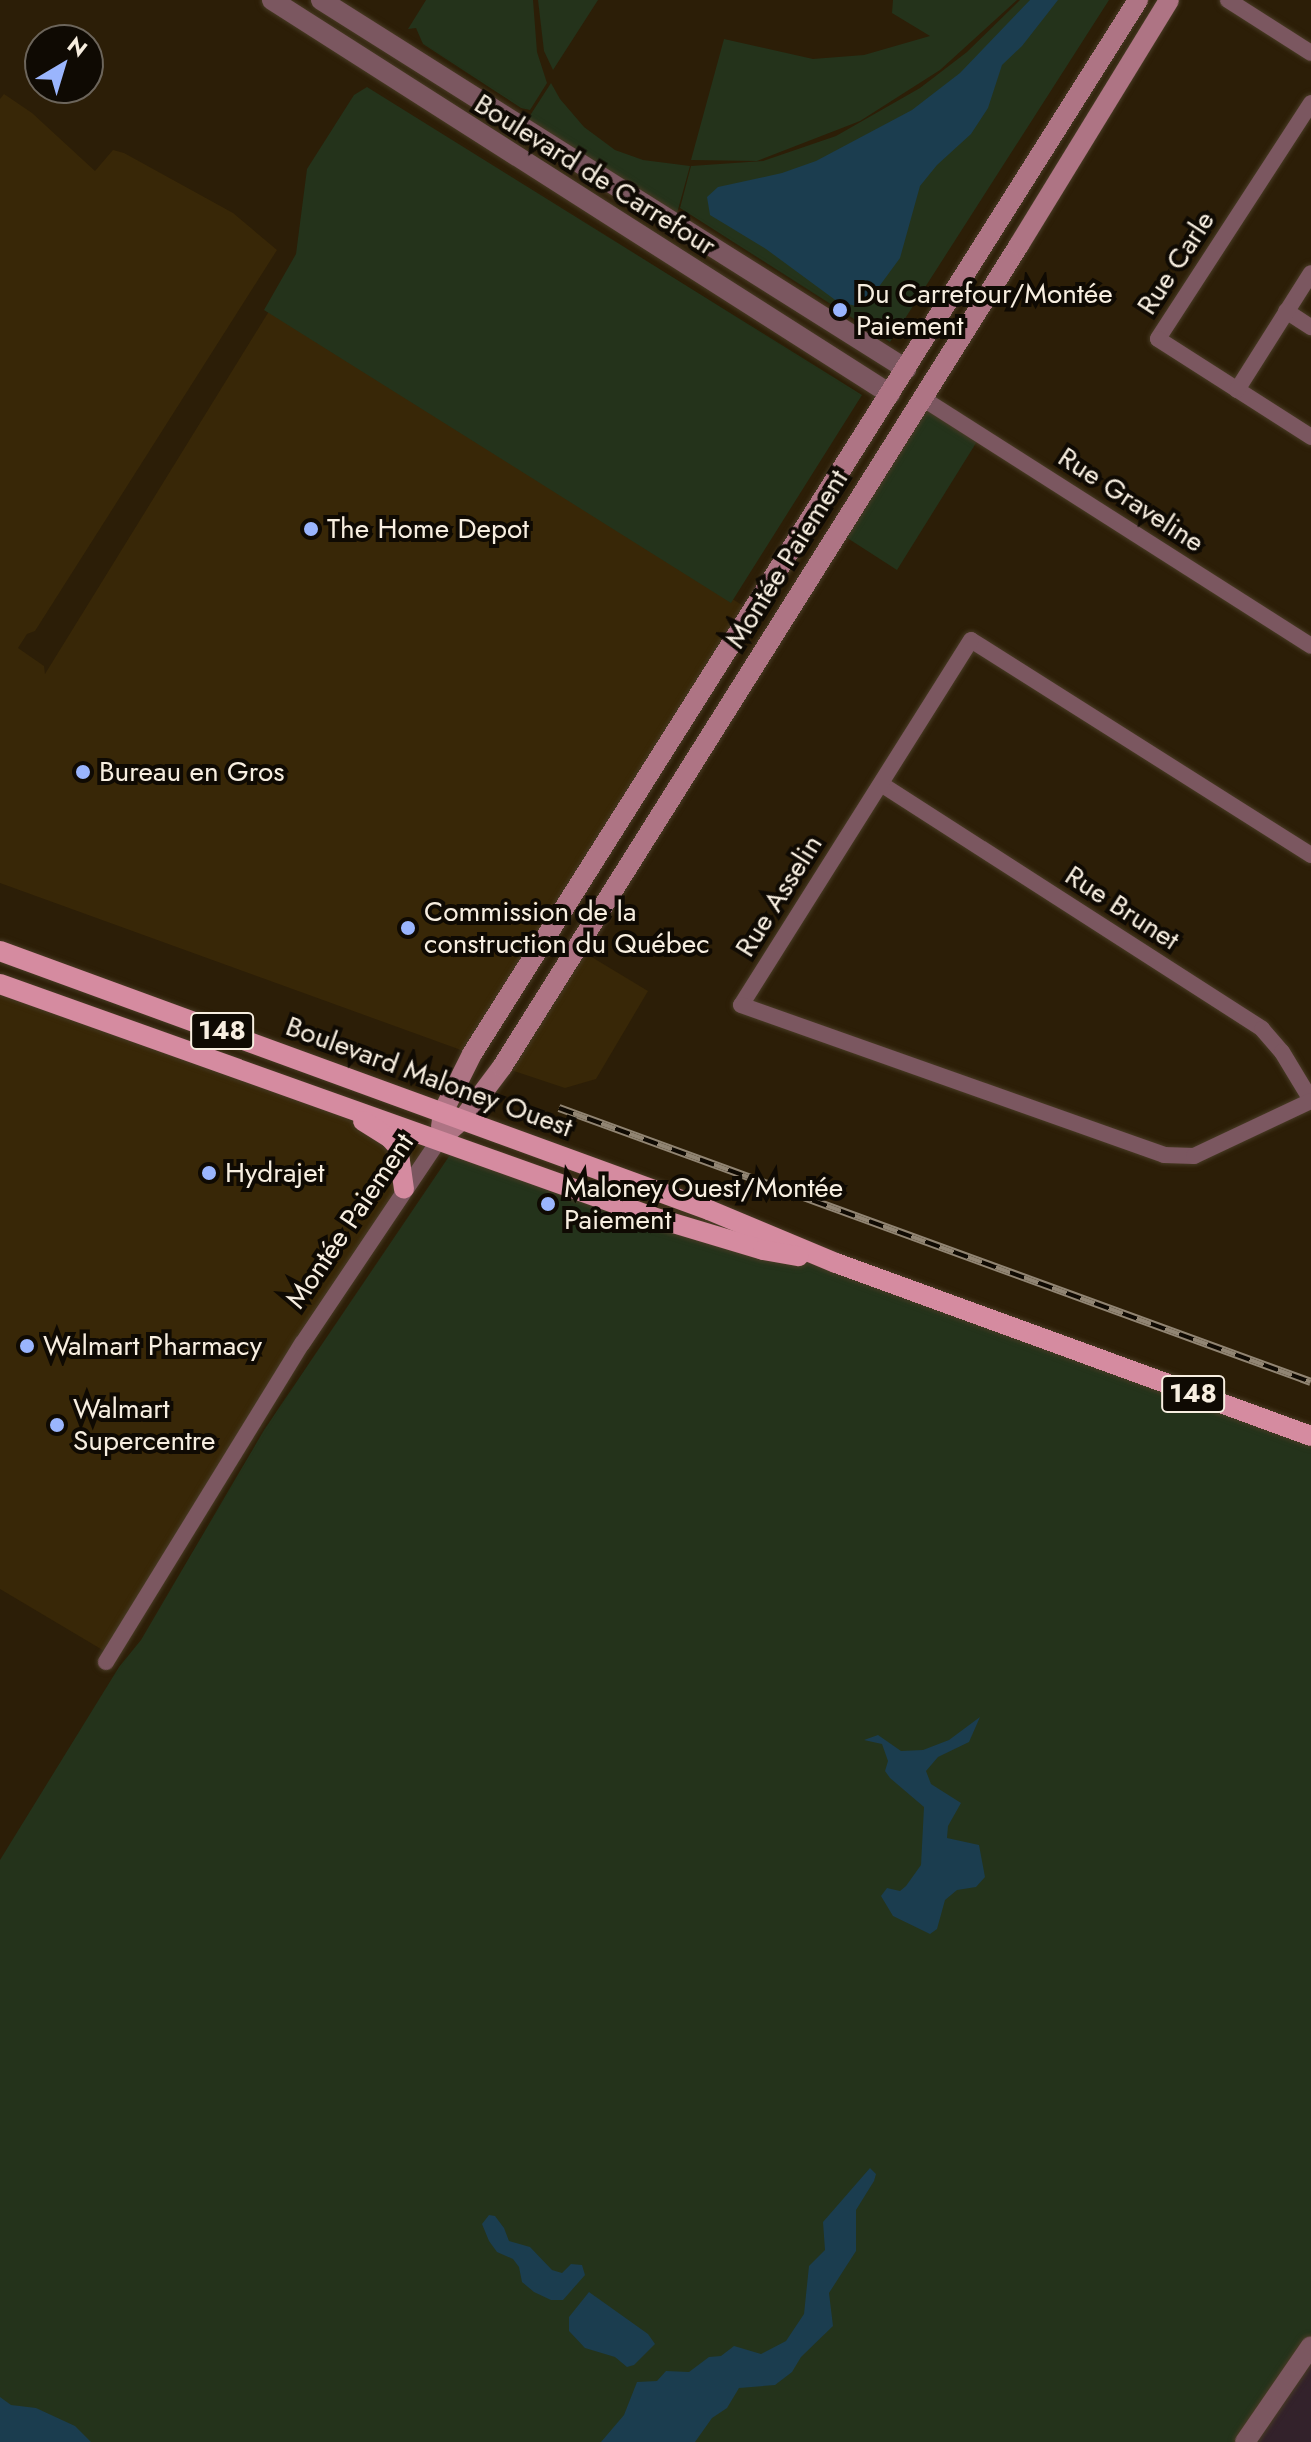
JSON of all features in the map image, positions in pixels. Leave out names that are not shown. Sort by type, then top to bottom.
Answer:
[{"type":"main road","name":"Montée Paiement","points":[[440,1139],[453,1116],[472,1054],[1138,0]]},
{"type":"main road","name":"Montée Paiement","points":[[453,1116],[502,1067],[1169,0]]},
{"type":"main road","points":[[906,369],[922,398]]},
{"type":"main road","points":[[890,394],[922,398]]},
{"type":"main road","name":"Boulevard Maloney Ouest","points":[[0,951],[709,1210],[836,1263],[1311,1436]]},
{"type":"main road","name":"Boulevard Maloney Ouest","points":[[0,984],[653,1217],[763,1250],[836,1263]]},
{"type":"main road","points":[[314,1094],[390,1138],[402,1158],[404,1189]]},
{"type":"street","name":"Boulevard de Carrefour","points":[[272,0],[890,394]]},
{"type":"street","name":"Boulevard de Carrefour","points":[[321,0],[906,369]]},
{"type":"street","points":[[1228,0],[1311,53]]},
{"type":"street","name":"Rue Carle","points":[[1311,103],[1158,339],[1311,437]]},
{"type":"street","points":[[1237,390],[1311,273]]},
{"type":"street","points":[[1286,311],[1311,327]]},
{"type":"street","name":"Rue Graveline","points":[[922,398],[1311,646]]},
{"type":"street","name":"Rue Asselin","points":[[1311,855],[971,640],[741,1005],[1164,1155],[1194,1156],[1311,1100]]},
{"type":"street","name":"Rue Brunet","points":[[881,784],[1262,1029],[1282,1052],[1311,1100]]},
{"type":"street","name":"Montée Paiement","points":[[106,1662],[302,1344],[440,1139]]},
{"type":"street","points":[[1245,2442],[1311,2346]]},
{"type":"shaded area","points":[[4,94],[32,113],[95,171],[113,150],[124,153],[233,213],[277,250],[35,631],[27,634],[18,648],[44,666],[45,674],[271,308],[753,612],[472,1054],[0,883],[0,99]]},
{"type":"shaded area","points":[[575,947],[648,991],[596,1079],[565,1088],[502,1067]]},
{"type":"shaded area","points":[[0,984],[440,1139],[111,1655],[0,1589]]},
{"type":"shaded area","points":[[1311,2346],[1311,2442],[1245,2442]]},
{"type":"green space","points":[[426,0],[533,0],[537,52],[547,83],[530,110],[521,108],[423,44],[416,28],[408,29]]},
{"type":"green space","points":[[538,0],[598,0],[553,70],[544,51]]},
{"type":"green space","points":[[893,0],[1017,0],[940,70],[860,121],[757,161],[691,160],[724,39],[813,59],[864,55],[930,36],[892,13]]},
{"type":"green space","points":[[1020,0],[1109,0],[890,342],[680,208],[691,166],[763,161],[836,136],[920,88],[967,52]]},
{"type":"green space","points":[[551,83],[560,99],[584,127],[615,150],[643,160],[690,166],[674,224],[522,128]]},
{"type":"green space","points":[[367,87],[862,395],[731,603],[264,310],[296,254],[307,169],[354,95]]},
{"type":"green space","points":[[922,398],[981,435],[897,570],[838,532]]},
{"type":"green space","points":[[452,1152],[836,1263],[1311,1436],[1311,2346],[1245,2442],[0,2442],[0,1860],[119,1667],[141,1640],[264,1430]]},
{"type":"water","points":[[1030,0],[1058,0],[1022,46],[1002,65],[988,108],[971,134],[937,165],[920,186],[900,258],[867,303],[861,307],[838,302],[766,249],[710,215],[707,197],[718,187],[782,173],[816,161],[912,110],[960,73]]},
{"type":"water","points":[[980,1717],[969,1742],[938,1757],[926,1771],[931,1784],[961,1803],[948,1826],[947,1838],[979,1845],[985,1877],[976,1887],[957,1890],[945,1900],[937,1929],[930,1934],[893,1916],[881,1896],[887,1888],[900,1891],[921,1865],[924,1807],[885,1771],[888,1761],[882,1744],[864,1740],[878,1735],[901,1751],[923,1750],[949,1740]]},
{"type":"water","points":[[870,2168],[876,2174],[856,2210],[856,2251],[829,2293],[833,2326],[801,2357],[792,2372],[775,2385],[739,2388],[727,2408],[712,2418],[695,2442],[601,2442],[624,2415],[637,2382],[657,2381],[666,2371],[689,2372],[709,2357],[721,2356],[734,2346],[761,2354],[786,2341],[804,2314],[809,2266],[825,2250],[823,2222]]},
{"type":"water","points":[[489,2215],[495,2216],[509,2241],[530,2247],[552,2270],[562,2273],[571,2264],[582,2265],[585,2275],[563,2300],[551,2300],[534,2292],[522,2282],[519,2267],[513,2259],[497,2252],[489,2241],[482,2224]]},
{"type":"water","points":[[589,2292],[648,2334],[655,2344],[634,2365],[627,2367],[615,2357],[585,2348],[569,2331],[569,2317]]},
{"type":"water","points":[[0,2397],[11,2405],[36,2408],[75,2426],[91,2442],[0,2442]]},
{"type":"railway","points":[[559,1108],[1311,1382]]},
{"type":"place","name":"Du Carrefour/Montée Paiement","points":[[840,310]]},
{"type":"place","name":"The Home Depot","points":[[311,529]]},
{"type":"place","name":"Bureau en Gros","points":[[83,772]]},
{"type":"place","name":"Commission de la construction du Québec","points":[[408,928]]},
{"type":"place","name":"Hydrajet","points":[[209,1173]]},
{"type":"place","name":"Maloney Ouest/Montée Paiement","points":[[548,1204]]},
{"type":"place","name":"Walmart Pharmacy","points":[[27,1346]]},
{"type":"place","name":"Walmart Supercentre","points":[[57,1425]]}]
